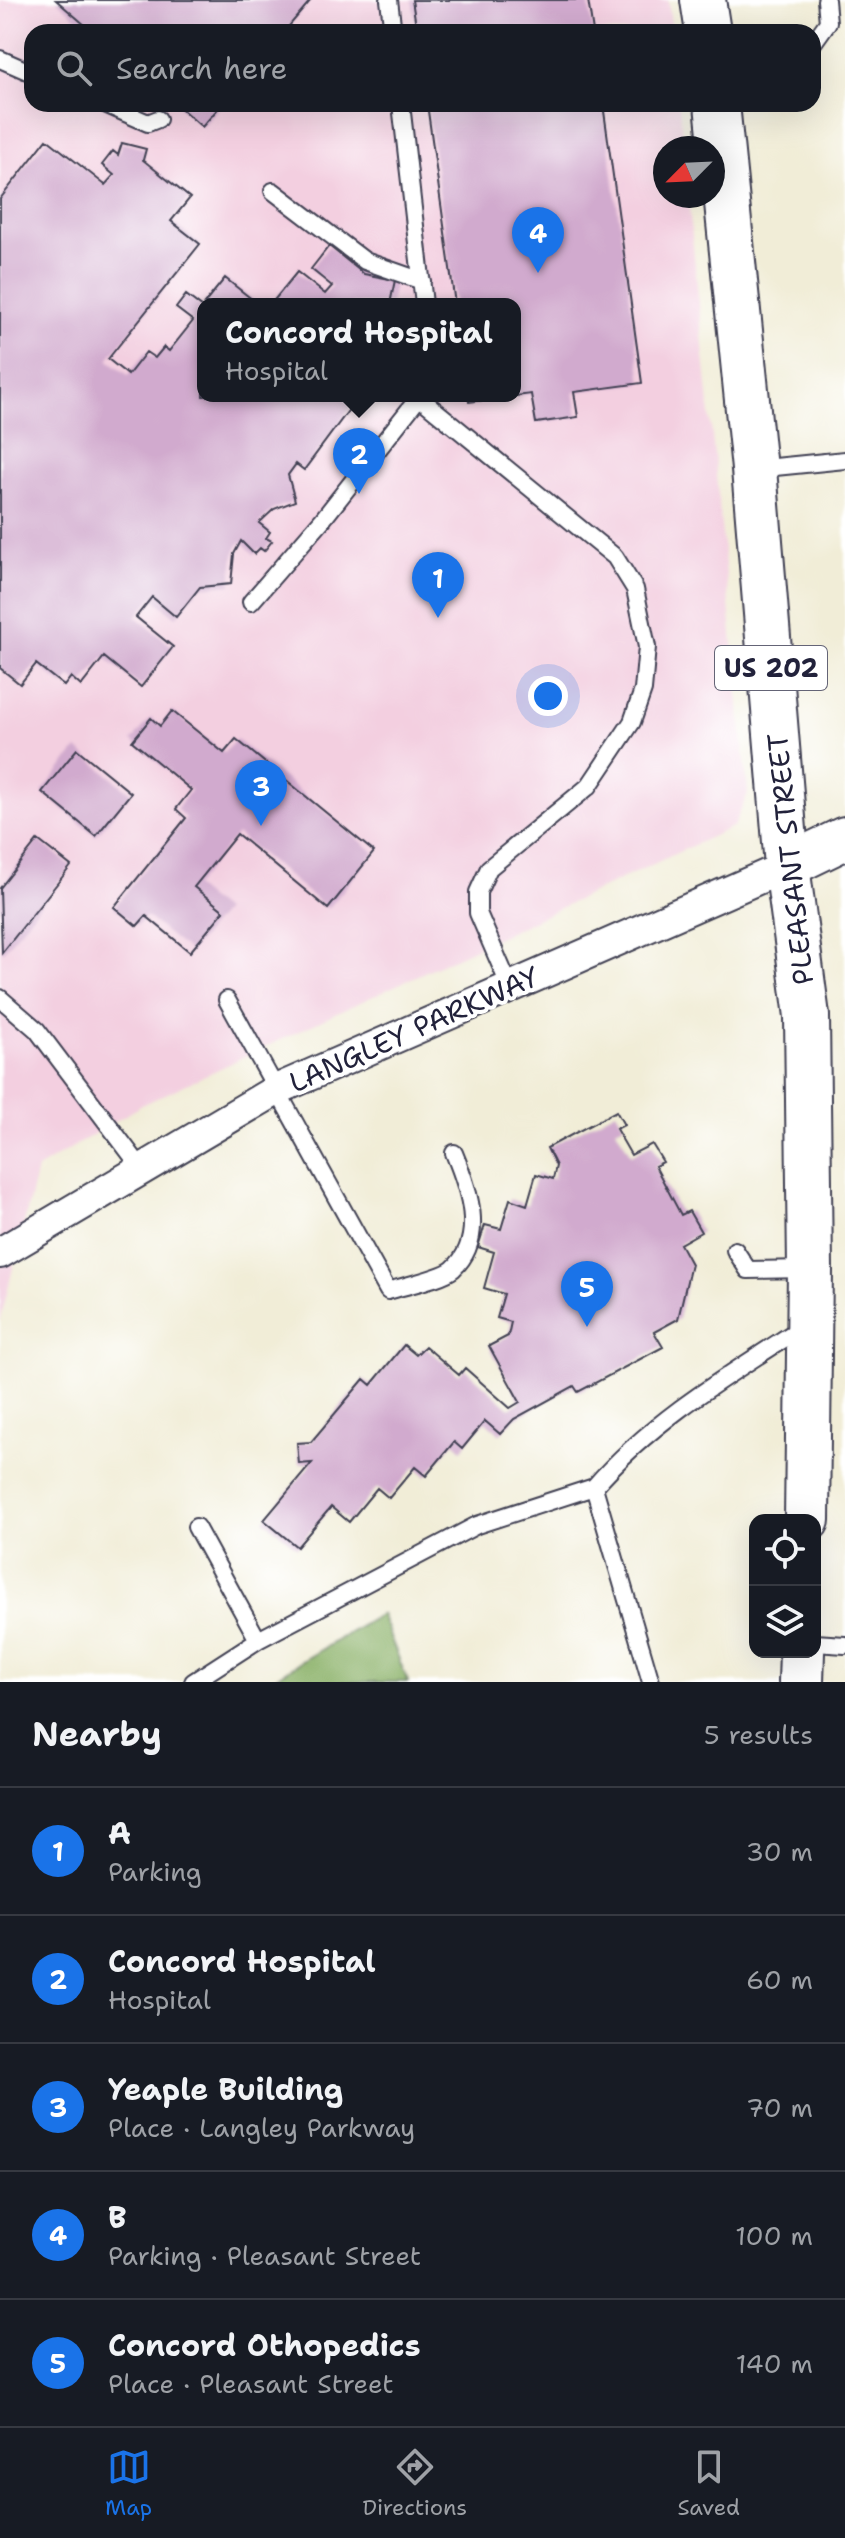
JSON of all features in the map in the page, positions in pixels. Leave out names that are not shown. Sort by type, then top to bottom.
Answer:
[{"type":"main road","points":[[703,0],[707,24]]},
{"type":"main road","name":"PLEASANT STREET","points":[[718,112],[754,469],[787,866],[807,1016],[810,1269],[807,1514]]},
{"type":"main road","points":[[801,1682],[802,1658]]},
{"type":"street","name":"LANGLEY PARKWAY","points":[[0,1253],[278,1089],[845,838]]},
{"type":"lane","points":[[389,0],[392,24]]},
{"type":"lane","points":[[821,32],[828,22],[826,0]]},
{"type":"lane","points":[[0,59],[24,70]]},
{"type":"lane","points":[[123,112],[148,123],[158,119]]},
{"type":"lane","points":[[402,112],[423,298]]},
{"type":"lane","points":[[273,191],[365,261],[422,281]]},
{"type":"lane","points":[[251,602],[416,402]]},
{"type":"lane","points":[[426,402],[615,557],[635,589],[647,647],[643,690],[632,722],[589,786],[489,868],[478,892],[478,913],[510,987]]},
{"type":"lane","points":[[754,469],[845,460]]},
{"type":"lane","points":[[0,998],[37,1030],[142,1169]]},
{"type":"lane","points":[[227,1000],[388,1291],[452,1270],[471,1239],[470,1192],[454,1153]]},
{"type":"lane","points":[[735,1250],[748,1270],[810,1269]]},
{"type":"lane","points":[[193,1682],[258,1640],[477,1525],[594,1487],[620,1457],[663,1421],[809,1323]]},
{"type":"lane","points":[[594,1487],[651,1682]]},
{"type":"lane","points":[[196,1527],[258,1640]]},
{"type":"lane","points":[[821,1643],[845,1645]]},
{"type":"shaded area","points":[[0,0],[668,0],[671,24],[24,24],[24,112],[680,112],[682,136],[653,136],[653,208],[689,208],[748,793],[734,826],[140,1106],[37,1169],[0,1322]]},
{"type":"green space","points":[[381,1614],[408,1682],[267,1682]]},
{"type":"building","points":[[56,0],[311,0],[291,24],[84,24]]},
{"type":"building","points":[[412,0],[588,0],[592,24],[416,24]]},
{"type":"building","points":[[185,112],[215,112],[202,127]]},
{"type":"building","points":[[428,112],[604,112],[642,383],[574,392],[578,417],[536,423],[531,394],[521,395],[521,298],[454,298]]},
{"type":"building","points":[[47,139],[105,185],[114,175],[102,165],[113,151],[118,155],[122,143],[146,149],[143,160],[190,198],[171,221],[200,244],[108,359],[128,375],[146,352],[155,358],[164,347],[169,351],[193,321],[176,308],[186,295],[197,303],[197,402],[355,402],[304,470],[296,464],[288,475],[295,501],[274,509],[259,523],[270,532],[266,538],[272,541],[264,551],[260,548],[254,554],[241,541],[234,554],[231,584],[200,587],[176,617],[152,597],[136,617],[173,647],[141,687],[104,657],[81,686],[71,677],[64,686],[36,664],[20,684],[0,668],[0,199]]},
{"type":"building","points":[[329,246],[364,274],[395,280],[391,298],[276,298],[297,272],[325,294],[332,286],[311,269]]},
{"type":"building","points":[[225,278],[250,298],[209,298]]},
{"type":"building","points":[[172,711],[224,753],[236,739],[374,852],[328,909],[237,834],[194,887],[224,911],[190,952],[146,916],[137,926],[114,907],[186,818],[176,809],[191,790],[132,741],[151,718],[160,726]]},
{"type":"building","points":[[77,749],[131,793],[96,836],[42,792]]},
{"type":"building","points":[[38,840],[71,866],[2,953],[0,888]]},
{"type":"building","points":[[616,1111],[624,1125],[616,1129],[631,1155],[652,1144],[663,1162],[655,1166],[681,1215],[689,1211],[701,1232],[680,1244],[691,1264],[678,1319],[654,1332],[663,1347],[578,1392],[574,1386],[514,1419],[500,1434],[485,1421],[462,1449],[454,1442],[426,1476],[415,1467],[389,1498],[377,1488],[349,1522],[331,1507],[297,1547],[264,1520],[312,1463],[299,1464],[297,1443],[311,1442],[364,1379],[371,1385],[404,1345],[416,1355],[425,1346],[459,1375],[465,1368],[510,1408],[520,1402],[489,1346],[508,1336],[511,1322],[497,1318],[504,1294],[484,1288],[494,1252],[478,1247],[485,1225],[501,1229],[510,1199],[527,1205],[536,1174],[553,1179],[556,1166],[547,1148]]},
{"type":"place","name":"B","points":[[538,273]]},
{"type":"place","name":"Concord Hospital","points":[[359,494]]},
{"type":"place","name":"A","points":[[438,618]]},
{"type":"place","name":"Yeaple Building","points":[[261,826]]},
{"type":"place","name":"Concord Othopedics","points":[[587,1327]]}]
